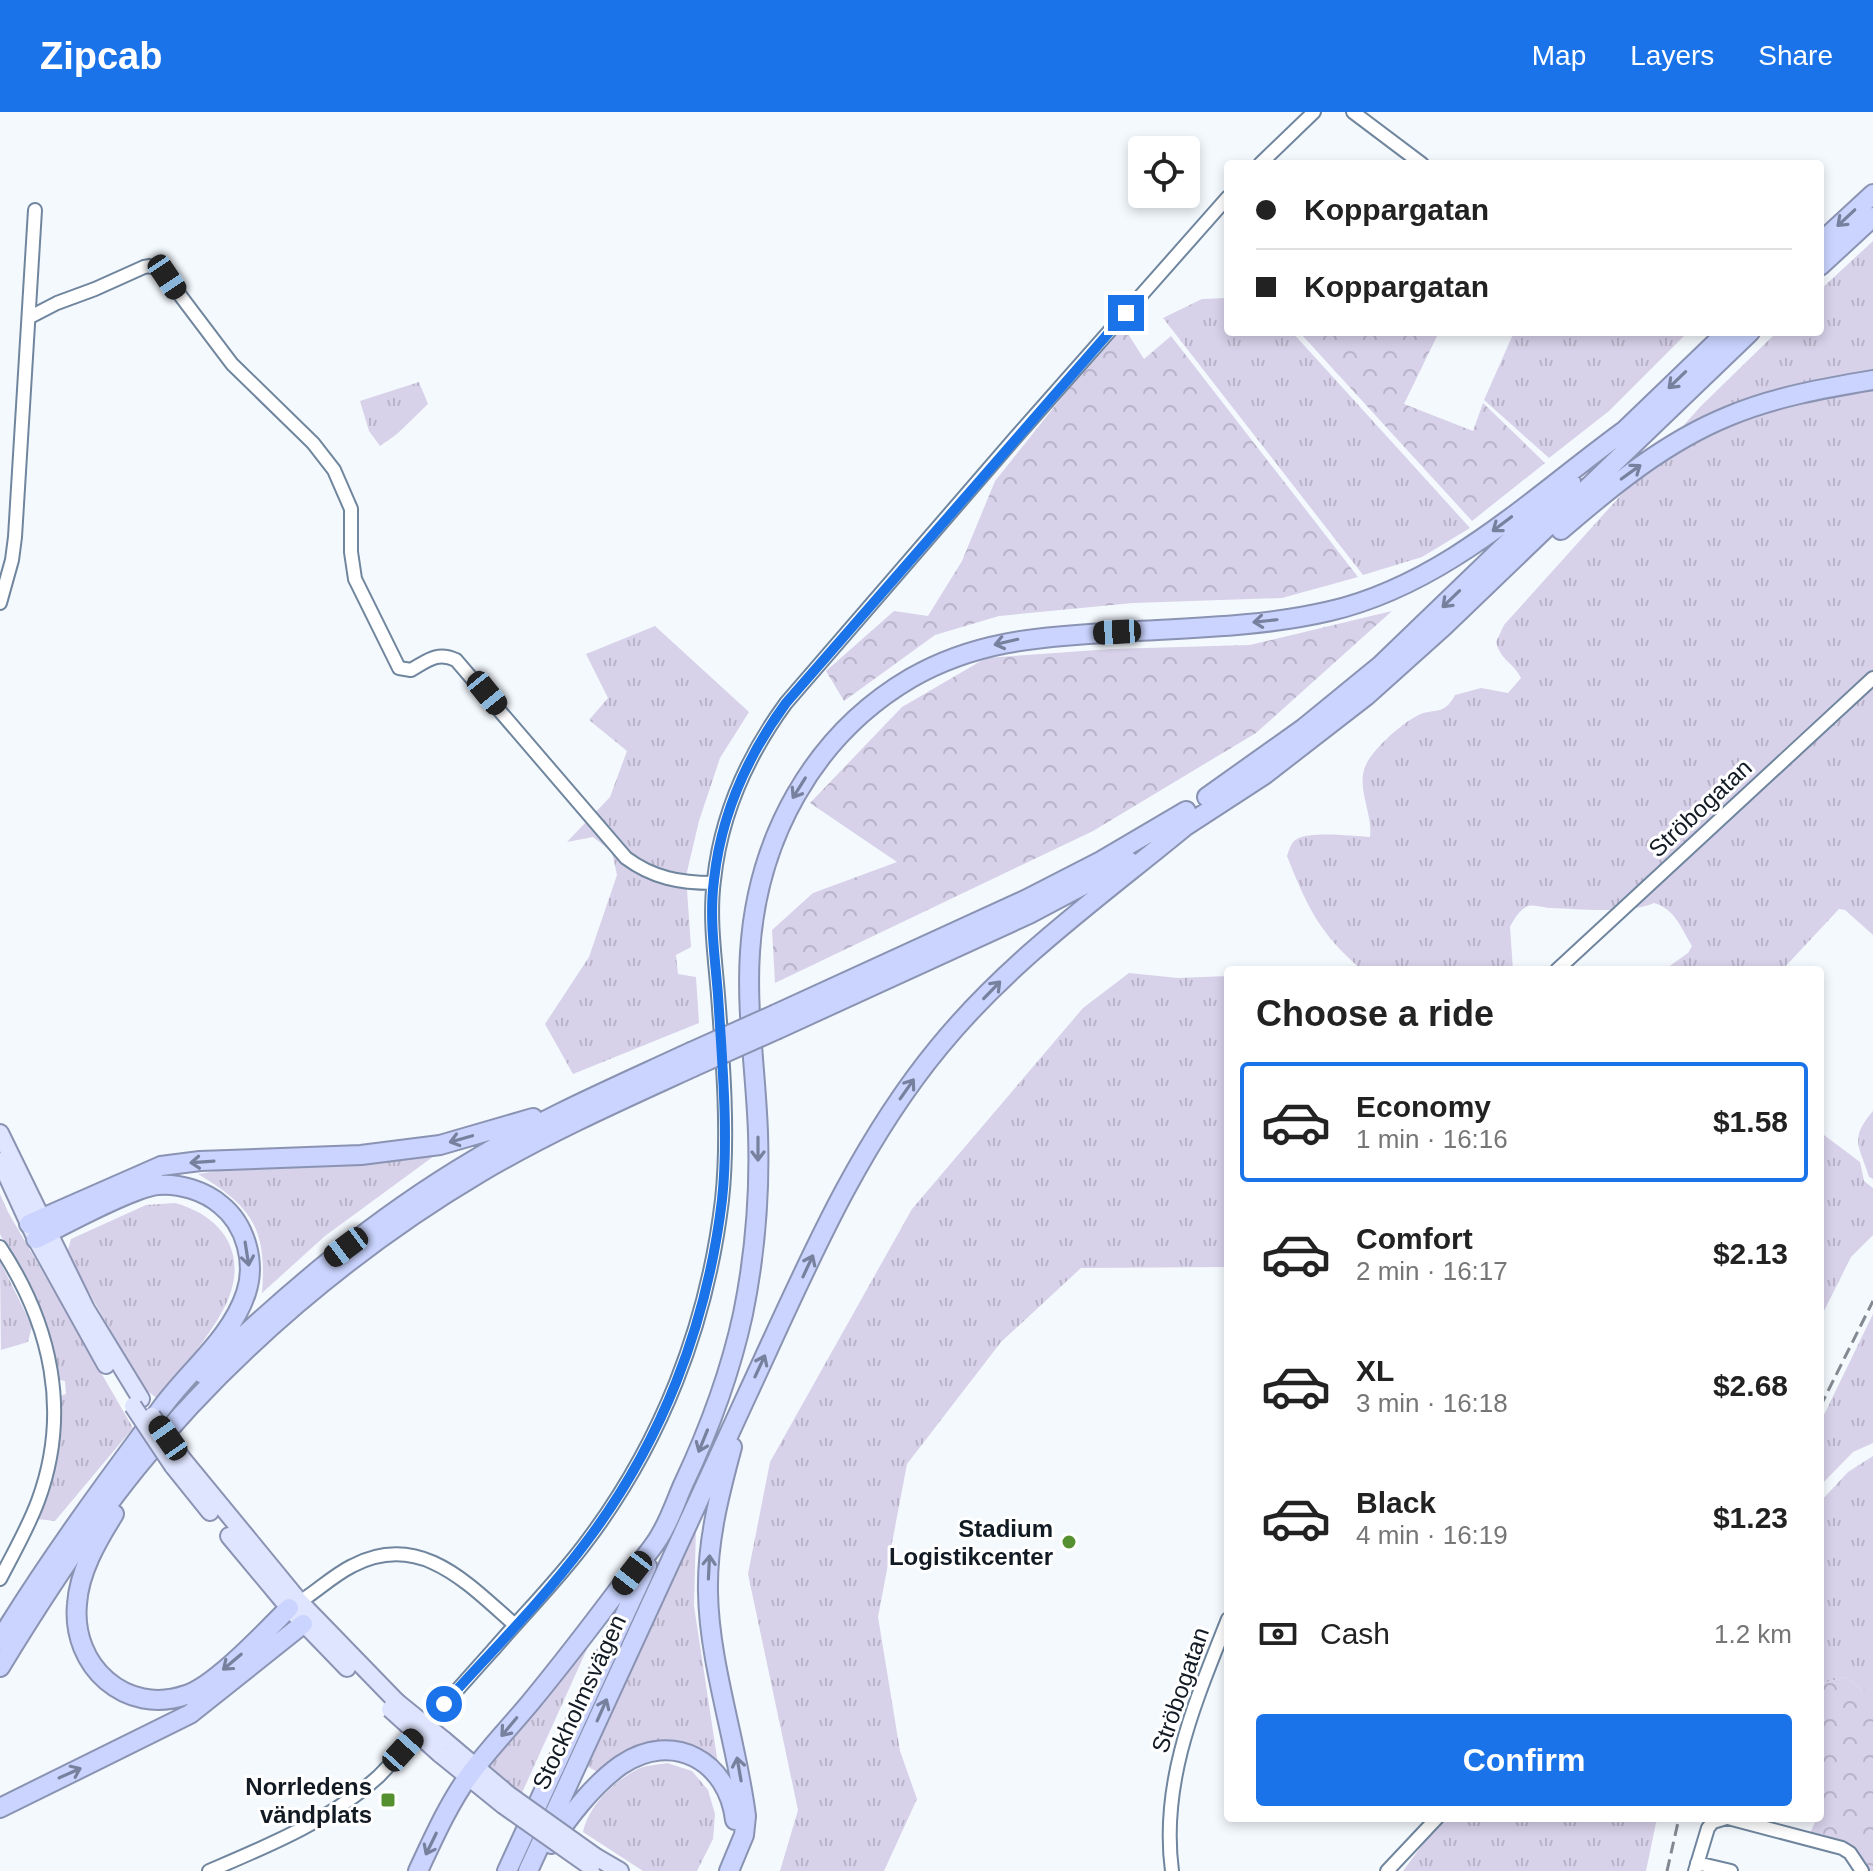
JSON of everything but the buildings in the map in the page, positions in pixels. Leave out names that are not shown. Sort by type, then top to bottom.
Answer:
[{"type":"highway","points":[[1824,239],[1873,194]]},
{"type":"highway","points":[[1824,262],[1873,217]]},
{"type":"highway","points":[[0,1667],[88,1531],[140,1464],[197,1401],[276,1324],[335,1274],[399,1225],[529,1145],[692,1060],[1027,899],[1179,816],[1251,767],[1381,665],[1723,336]]},
{"type":"highway","points":[[777,1021],[1029,914],[1108,874],[1264,775],[1319,735],[1444,626],[1746,336]]},
{"type":"highway","points":[[1507,567],[1550,540],[1629,473],[1698,430],[1730,415],[1774,401],[1873,380]]},
{"type":"highway","points":[[418,1871],[472,1772],[530,1703],[661,1534],[718,1403],[742,1318],[754,1248],[758,1190],[749,958],[753,911],[762,869],[777,830],[796,793],[820,757],[875,702],[909,679],[943,662],[987,647],[1028,637],[1272,621],[1332,611],[1379,595],[1430,572],[1471,547],[1628,428]]},
{"type":"highway","name":"Stockholmsvägen","points":[[528,1871],[774,1336],[854,1172],[886,1119],[939,1047],[1011,970],[1188,824]]},
{"type":"highway","points":[[38,1228],[161,1166],[200,1161],[361,1155],[440,1145],[589,1099],[692,1060]]},
{"type":"highway","points":[[129,1455],[196,1381],[266,1313],[324,1264],[391,1214],[473,1160],[589,1099]]},
{"type":"highway","points":[[0,1640],[75,1524],[160,1410],[225,1332],[248,1283],[247,1247],[238,1224],[222,1205],[184,1187],[157,1184],[38,1228]]},
{"type":"highway","points":[[729,1871],[744,1835],[746,1816],[709,1613],[709,1567],[720,1493],[747,1396]]},
{"type":"highway","points":[[197,1401],[118,1509],[91,1556],[76,1606],[82,1648],[97,1672],[122,1692],[147,1700],[174,1699],[197,1691],[263,1635],[300,1612]]},
{"type":"highway","name":"Stockholmsvägen","points":[[507,1871],[661,1534]]},
{"type":"highway","points":[[0,1808],[190,1714],[300,1612]]},
{"type":"highway","points":[[535,1871],[560,1831],[607,1778],[622,1764],[662,1751],[692,1755],[711,1767],[725,1784],[733,1803],[735,1822],[731,1842],[717,1871]]},
{"type":"main road","points":[[0,1133],[77,1316],[177,1462],[300,1612],[393,1706],[506,1800],[595,1865],[620,1871]]},
{"type":"main road","points":[[0,1161],[38,1228]]},
{"type":"street","points":[[1264,160],[1314,112]]},
{"type":"street","points":[[1353,112],[1417,160]]},
{"type":"street","points":[[209,1871],[311,1825],[369,1785],[586,1542],[632,1475],[677,1383],[702,1307],[713,1254],[724,1174],[724,1129],[713,939],[713,883],[726,820],[738,784],[768,727],[786,703],[1224,202]]},
{"type":"street","points":[[0,603],[15,537],[35,210]]},
{"type":"street","points":[[30,317],[144,267],[161,270],[226,358],[313,443],[334,470],[351,509],[355,579],[399,668],[411,670],[440,655],[456,660],[626,858],[651,875],[673,881],[713,883]]},
{"type":"street","name":"Ströbogatan","points":[[1561,966],[1873,678]]},
{"type":"street","points":[[0,1247],[34,1308],[55,1387],[54,1424],[44,1482],[0,1579]]},
{"type":"street","points":[[300,1612],[327,1583],[352,1566],[370,1557],[388,1554],[422,1557],[455,1574],[515,1625]]},
{"type":"street","name":"Ströbogatan","points":[[1172,1871],[1170,1824],[1173,1783],[1188,1720],[1224,1629]]},
{"type":"street","points":[[1387,1871],[1433,1822]]},
{"type":"street","points":[[1713,1822],[1708,1828],[1696,1867],[1731,1871]]},
{"type":"street","points":[[1742,1822],[1842,1848],[1850,1853],[1862,1871]]},
{"type":"green space","points":[[1873,241],[1873,935],[1845,910],[1839,909],[1786,966],[1670,966],[1688,953],[1692,946],[1677,920],[1661,906],[1654,903],[1631,909],[1604,910],[1532,905],[1521,911],[1510,927],[1513,966],[1358,966],[1325,932],[1308,905],[1287,856],[1292,844],[1297,839],[1312,835],[1370,837],[1363,778],[1367,763],[1378,748],[1409,721],[1446,707],[1455,695],[1481,688],[1508,693],[1521,678],[1501,654],[1496,642],[1504,625],[1701,406],[1773,336],[1824,336],[1824,286]]},
{"type":"green space","points":[[1224,298],[1224,336],[1296,336],[1470,528],[1422,557],[1363,575],[1163,318],[1202,299]]},
{"type":"green space","points":[[1121,323],[1144,359],[1171,336],[1358,577],[1282,598],[1133,603],[999,616],[935,635],[844,701],[826,671],[894,611],[928,616],[962,561],[995,481]]},
{"type":"green space","points":[[1303,336],[1437,336],[1404,404],[1473,431],[1483,403],[1545,463],[1472,521]]},
{"type":"green space","points":[[1512,336],[1684,336],[1609,411],[1549,458],[1484,400]]},
{"type":"green space","points":[[419,382],[428,404],[380,446],[369,431],[360,401]]},
{"type":"green space","points":[[1392,611],[1256,733],[1093,831],[775,983],[772,930],[813,893],[897,862],[810,803],[902,707],[986,658],[1111,649],[1250,645]]},
{"type":"green space","points":[[655,626],[749,712],[720,758],[699,821],[686,876],[691,947],[676,955],[678,974],[696,977],[699,1023],[573,1074],[545,1024],[589,957],[617,875],[612,852],[593,837],[567,842],[610,797],[627,751],[589,720],[608,698],[586,654]]},
{"type":"green space","points":[[1129,973],[1178,978],[1224,976],[1224,1267],[1081,1268],[1001,1342],[907,1464],[878,1617],[900,1751],[917,1799],[884,1871],[780,1871],[798,1810],[748,1574],[770,1462],[912,1209],[1083,1008]]},
{"type":"green space","points":[[1873,1111],[1873,1179],[1869,1177],[1858,1142],[1861,1129]]},
{"type":"green space","points":[[1824,1135],[1860,1162],[1864,1181],[1873,1188],[1873,1235],[1851,1257],[1824,1311]]},
{"type":"green space","points":[[434,1156],[325,1236],[262,1293],[262,1252],[252,1222],[232,1198],[198,1174],[223,1170]]},
{"type":"green space","points":[[0,1194],[133,1428],[55,1521],[37,1519],[60,1432],[57,1397],[66,1394],[65,1381],[55,1379],[47,1328],[0,1234]]},
{"type":"green space","points":[[175,1203],[193,1209],[220,1229],[233,1256],[234,1272],[231,1290],[217,1320],[158,1399],[142,1387],[67,1253],[71,1239],[146,1205]]},
{"type":"green space","points":[[0,1261],[32,1326],[28,1342],[1,1350]]},
{"type":"green space","points":[[1873,1314],[1873,1443],[1853,1452],[1824,1482],[1824,1415]]},
{"type":"green space","points":[[1873,1456],[1871,1692],[1861,1689],[1846,1677],[1824,1683],[1824,1498],[1848,1472]]},
{"type":"green space","points":[[696,1526],[694,1606],[718,1764],[664,1742],[635,1747],[598,1772],[584,1765]]},
{"type":"green space","points":[[592,1638],[521,1795],[489,1768]]},
{"type":"green space","points":[[1846,1677],[1861,1689],[1873,1691],[1873,1871],[1867,1871],[1810,1833],[1815,1822],[1824,1822],[1824,1683]]},
{"type":"green space","points":[[667,1763],[692,1771],[708,1790],[715,1814],[713,1839],[697,1871],[643,1871],[583,1832],[596,1804],[618,1782],[640,1768]]},
{"type":"green space","points":[[1439,1822],[1656,1822],[1646,1871],[1403,1871]]},
{"type":"railway","points":[[1824,1399],[1873,1301]]},
{"type":"railway","points":[[1667,1871],[1678,1822]]},
{"type":"place","name":"Stadium Logistikcenter","points":[[1069,1542]]},
{"type":"place","name":"Norrledens vändplats","points":[[388,1800]]},
{"type":"route","points":[[444,1704],[571,1561],[614,1503],[661,1420],[695,1330],[708,1281],[724,1174],[713,883],[726,820],[750,758],[786,703],[1126,313]]}]
